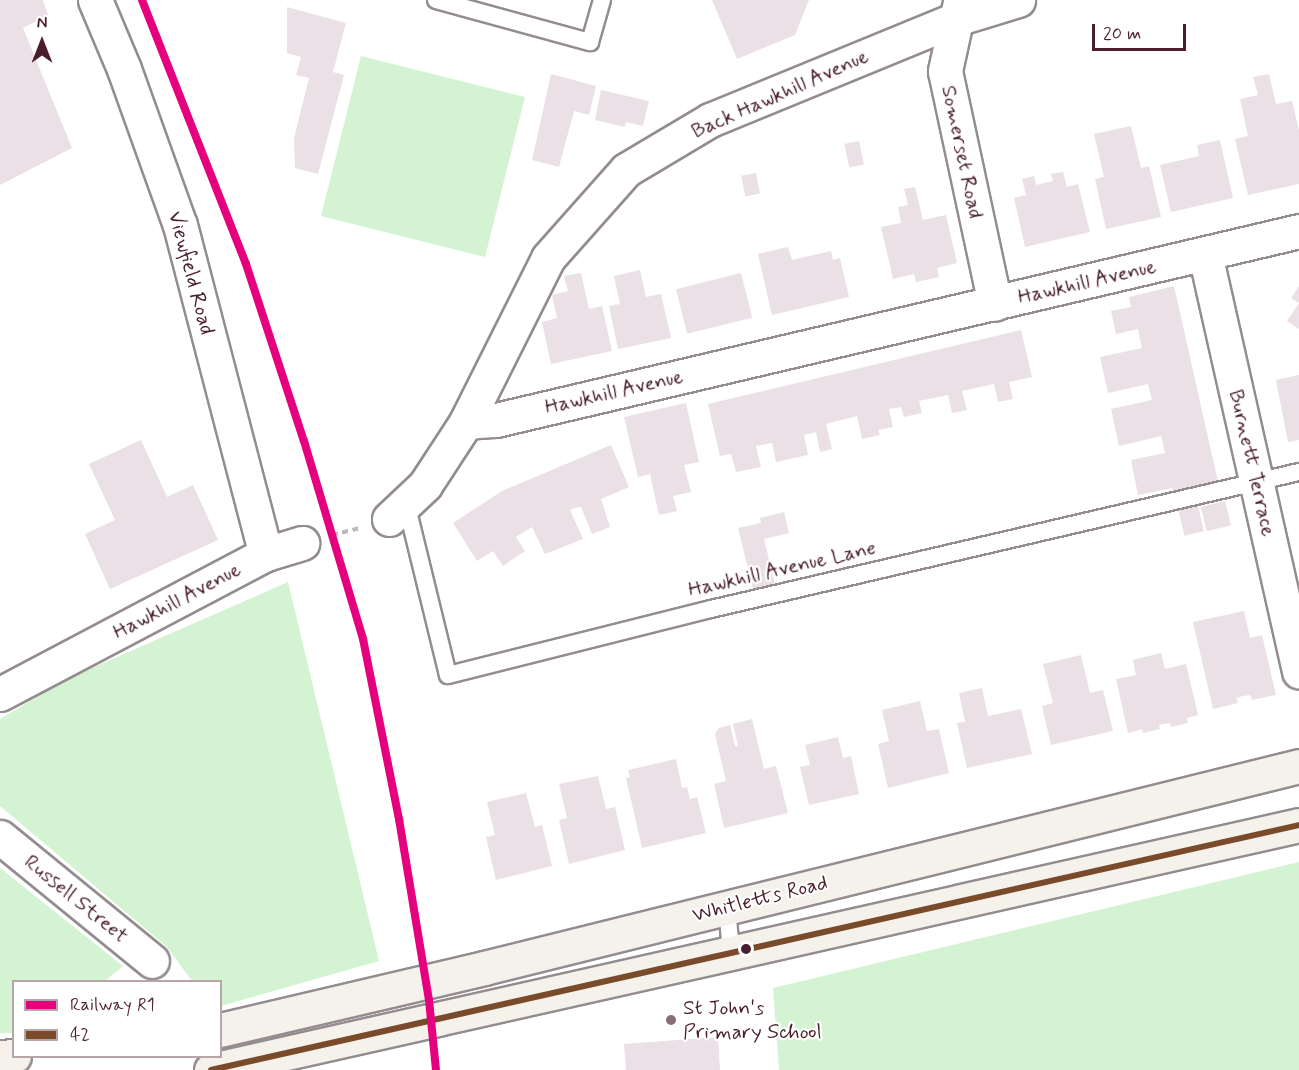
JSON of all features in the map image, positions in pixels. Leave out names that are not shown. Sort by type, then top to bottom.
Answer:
[{"type":"main road","name":"Whitletts Road","points":[[222,1030],[484,968],[1299,766]]},
{"type":"main road","name":"Whitletts Road","points":[[211,1070],[490,1005],[1299,825]]},
{"type":"street","name":"Viewfield Road","points":[[95,0],[124,69],[180,225],[266,554]]},
{"type":"street","name":"Back Hawkhill Avenue","points":[[466,422],[548,258],[626,170],[710,120],[958,10],[1018,0]]},
{"type":"street","name":"Somerset Road","points":[[958,10],[945,71],[995,304]]},
{"type":"street","name":"Hawkhill Avenue","points":[[466,422],[508,417],[1299,231]]},
{"type":"street","name":"Burnett Terrace","points":[[1205,254],[1299,672]]},
{"type":"street","points":[[398,511],[425,485],[466,422]]},
{"type":"street","name":"Hawkhill Avenue","points":[[0,694],[266,554],[302,543]]},
{"type":"street","name":"Russell Street","points":[[0,837],[152,961]]},
{"type":"lane","points":[[436,0],[590,42],[602,0]]},
{"type":"lane","name":"Hawkhill Avenue Lane","points":[[398,511],[448,675],[711,609],[1299,471]]},
{"type":"lane","points":[[727,908],[731,951]]},
{"type":"path","points":[[302,543],[398,511]]},
{"type":"green space","points":[[361,56],[525,97],[485,257],[321,216]]},
{"type":"green space","points":[[288,582],[379,961],[222,1006],[222,980],[191,980],[167,947],[0,806],[0,719],[67,679]]},
{"type":"green space","points":[[1299,862],[1299,1070],[779,1070],[773,988]]},
{"type":"green space","points":[[0,868],[123,966],[106,980],[12,980],[12,1033],[0,1033]]},
{"type":"building","points":[[0,0],[43,0],[48,15],[23,28],[72,148],[0,185]]},
{"type":"building","points":[[712,0],[809,0],[795,35],[737,59]]},
{"type":"building","points":[[287,7],[346,23],[333,72],[344,75],[318,174],[295,168],[294,138],[309,78],[296,75],[301,57],[287,53]]},
{"type":"building","points":[[551,74],[596,86],[589,115],[574,111],[559,167],[532,160]]},
{"type":"building","points":[[1269,74],[1276,104],[1292,101],[1299,130],[1299,184],[1248,195],[1235,139],[1248,136],[1240,99],[1258,95],[1253,77]]},
{"type":"building","points":[[601,90],[649,101],[643,126],[626,122],[625,127],[595,120]]},
{"type":"building","points":[[1131,126],[1141,168],[1149,166],[1161,217],[1106,229],[1095,179],[1104,177],[1094,134]]},
{"type":"building","points":[[1220,140],[1233,198],[1171,212],[1160,165],[1199,156],[1197,145]]},
{"type":"building","points":[[859,141],[864,164],[849,168],[844,144]]},
{"type":"building","points":[[1063,172],[1067,187],[1078,184],[1090,232],[1025,247],[1014,198],[1026,195],[1022,179],[1034,176],[1036,185],[1053,181],[1051,174]]},
{"type":"building","points":[[756,173],[760,194],[745,196],[741,176]]},
{"type":"building","points":[[915,187],[923,220],[946,215],[957,263],[937,268],[939,277],[916,282],[914,274],[893,279],[881,227],[901,223],[898,207],[908,205],[904,189]]},
{"type":"building","points":[[788,247],[792,260],[831,251],[833,260],[840,258],[849,297],[772,315],[758,254]]},
{"type":"building","points":[[640,270],[646,297],[661,294],[671,338],[618,349],[609,306],[620,304],[614,276]]},
{"type":"building","points":[[581,273],[589,309],[602,306],[612,351],[551,364],[542,322],[557,318],[552,295],[568,291],[564,276]]},
{"type":"building","points":[[741,273],[752,318],[687,334],[676,289]]},
{"type":"building","points":[[1174,286],[1219,486],[1174,496],[1172,488],[1138,495],[1131,460],[1165,453],[1161,436],[1119,446],[1111,409],[1152,400],[1148,384],[1108,393],[1100,357],[1142,348],[1138,329],[1116,334],[1111,311],[1131,307],[1129,297]]},
{"type":"building","points":[[1299,286],[1299,303],[1291,298]]},
{"type":"building","points":[[1299,303],[1299,329],[1287,321]]},
{"type":"building","points":[[1021,330],[1032,377],[1009,382],[1013,399],[998,402],[994,384],[962,391],[967,410],[952,413],[948,395],[919,401],[922,413],[904,417],[901,407],[889,409],[893,427],[878,430],[880,435],[862,439],[857,416],[826,424],[832,449],[820,452],[816,432],[804,435],[808,455],[776,462],[772,443],[756,446],[761,467],[736,472],[731,454],[720,456],[708,404]]},
{"type":"building","points":[[1299,375],[1299,440],[1288,442],[1276,380]]},
{"type":"building","points":[[686,403],[699,462],[684,465],[691,492],[673,496],[677,511],[659,515],[650,474],[638,477],[624,417]]},
{"type":"building","points":[[141,440],[167,497],[193,485],[218,540],[110,589],[85,534],[115,520],[89,464]]},
{"type":"building","points":[[611,445],[629,487],[601,499],[610,527],[592,534],[581,507],[574,508],[570,510],[583,539],[545,554],[532,527],[516,537],[525,551],[503,566],[493,551],[477,561],[453,523],[502,491]]},
{"type":"building","points":[[1225,501],[1231,525],[1207,531],[1201,507]]},
{"type":"building","points":[[1198,506],[1204,531],[1184,536],[1179,510]]},
{"type":"building","points":[[784,512],[789,533],[764,539],[775,584],[753,589],[738,528],[761,523],[760,518]]},
{"type":"building","points":[[1244,611],[1250,638],[1262,635],[1276,695],[1252,700],[1250,695],[1243,696],[1236,698],[1238,703],[1213,709],[1193,622]]},
{"type":"building","points":[[1161,653],[1165,669],[1186,664],[1198,715],[1187,718],[1188,723],[1171,727],[1170,723],[1159,725],[1160,729],[1143,733],[1142,729],[1128,733],[1116,679],[1136,675],[1133,660]]},
{"type":"building","points":[[1081,655],[1090,693],[1103,690],[1113,731],[1051,745],[1042,706],[1053,703],[1043,664]]},
{"type":"building","points":[[982,688],[988,716],[1021,709],[1032,754],[967,768],[957,723],[965,722],[959,693]]},
{"type":"building","points":[[920,701],[927,731],[939,729],[949,773],[888,788],[878,744],[889,741],[882,710]]},
{"type":"building","points":[[752,719],[764,769],[776,766],[788,813],[724,828],[714,784],[726,781],[715,734],[719,728],[730,725],[735,746],[738,746],[733,724]]},
{"type":"building","points":[[838,737],[843,758],[851,756],[859,794],[809,805],[800,767],[810,765],[805,745]]},
{"type":"building","points":[[676,759],[682,788],[687,787],[690,799],[697,797],[706,833],[642,848],[626,778],[630,777],[628,770]]},
{"type":"building","points":[[598,776],[606,809],[615,807],[625,850],[569,864],[559,820],[567,818],[559,784]]},
{"type":"building","points":[[526,793],[535,827],[542,825],[552,866],[496,880],[486,837],[495,835],[487,802]]},
{"type":"building","points":[[718,1037],[720,1070],[626,1070],[624,1044]]},
{"type":"rail line","name":"R1","points":[[142,0],[246,264],[304,441],[363,639],[399,819],[429,1000],[436,1070]]},
{"type":"transit line","name":"42","points":[[211,1070],[1299,825]]},
{"type":"place","name":"St John's Primary School","points":[[671,1020]]}]
